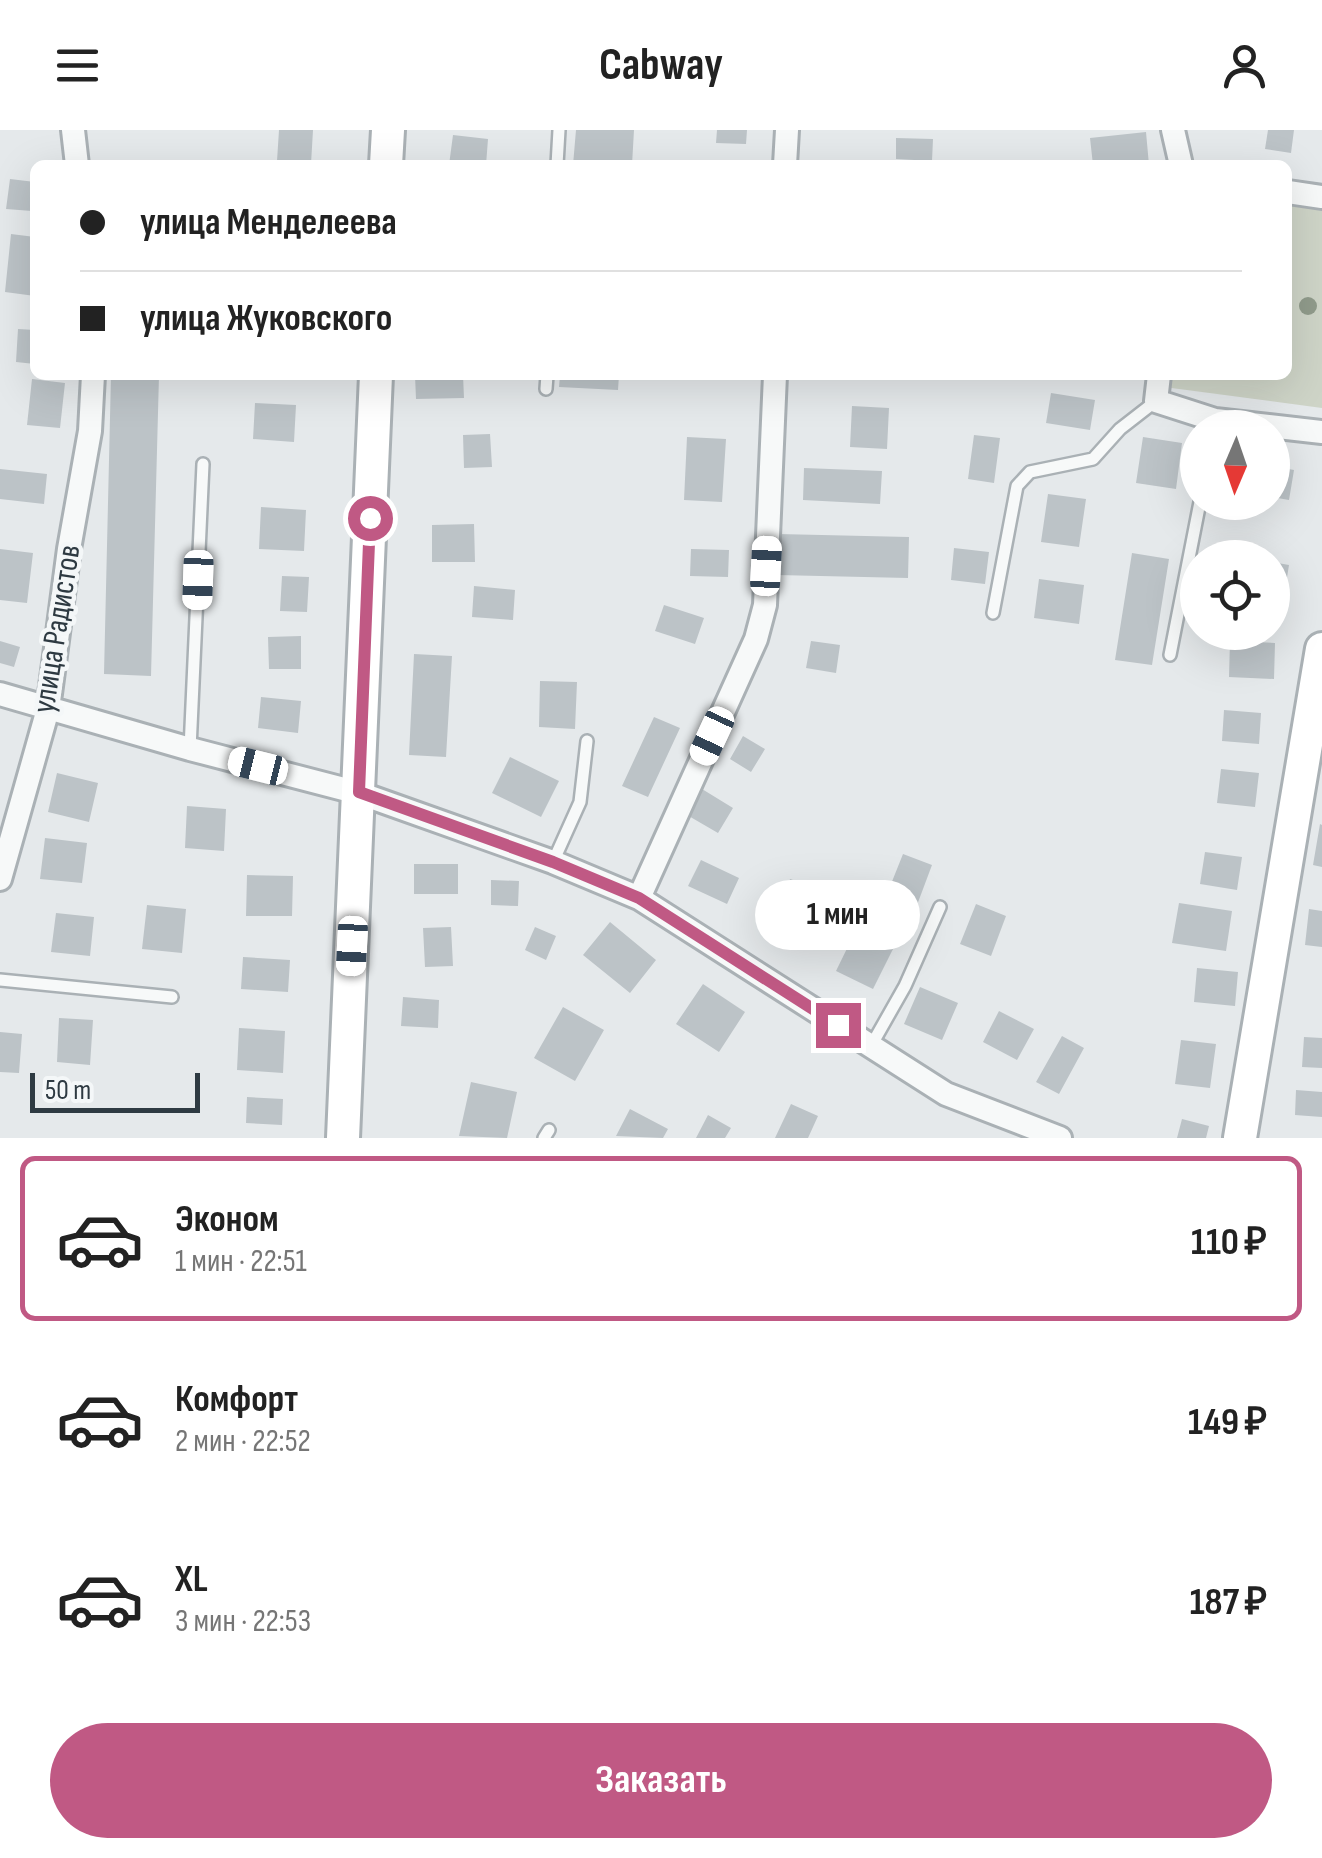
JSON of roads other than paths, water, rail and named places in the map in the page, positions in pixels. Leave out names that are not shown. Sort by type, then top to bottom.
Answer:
[{"type":"street","points":[[73,130],[77,160]]},
{"type":"street","points":[[386,160],[388,130]]},
{"type":"street","points":[[785,160],[787,130]]},
{"type":"street","points":[[1173,130],[1180,160]]},
{"type":"street","points":[[1292,193],[1322,197]]},
{"type":"street","name":"улица Радистов","points":[[0,879],[48,709],[69,549],[90,430],[93,380]]},
{"type":"street","points":[[343,1138],[376,380]]},
{"type":"street","points":[[639,898],[756,639],[765,604],[776,380]]},
{"type":"street","points":[[1158,380],[1156,400],[1181,410]]},
{"type":"street","points":[[1290,430],[1322,432]]},
{"type":"street","points":[[1240,1138],[1322,649]]},
{"type":"street","points":[[0,694],[190,749],[359,792],[553,862],[639,898],[946,1094],[1060,1138]]},
{"type":"lane","points":[[558,160],[560,130]]},
{"type":"lane","points":[[993,613],[1017,486],[1030,472],[1093,459],[1120,429],[1156,400]]},
{"type":"lane","points":[[190,749],[203,464]]},
{"type":"lane","points":[[1170,656],[1196,520]]},
{"type":"lane","points":[[553,862],[580,802],[587,741]]},
{"type":"lane","points":[[871,1046],[905,986],[940,907]]},
{"type":"lane","points":[[0,980],[172,997]]}]
